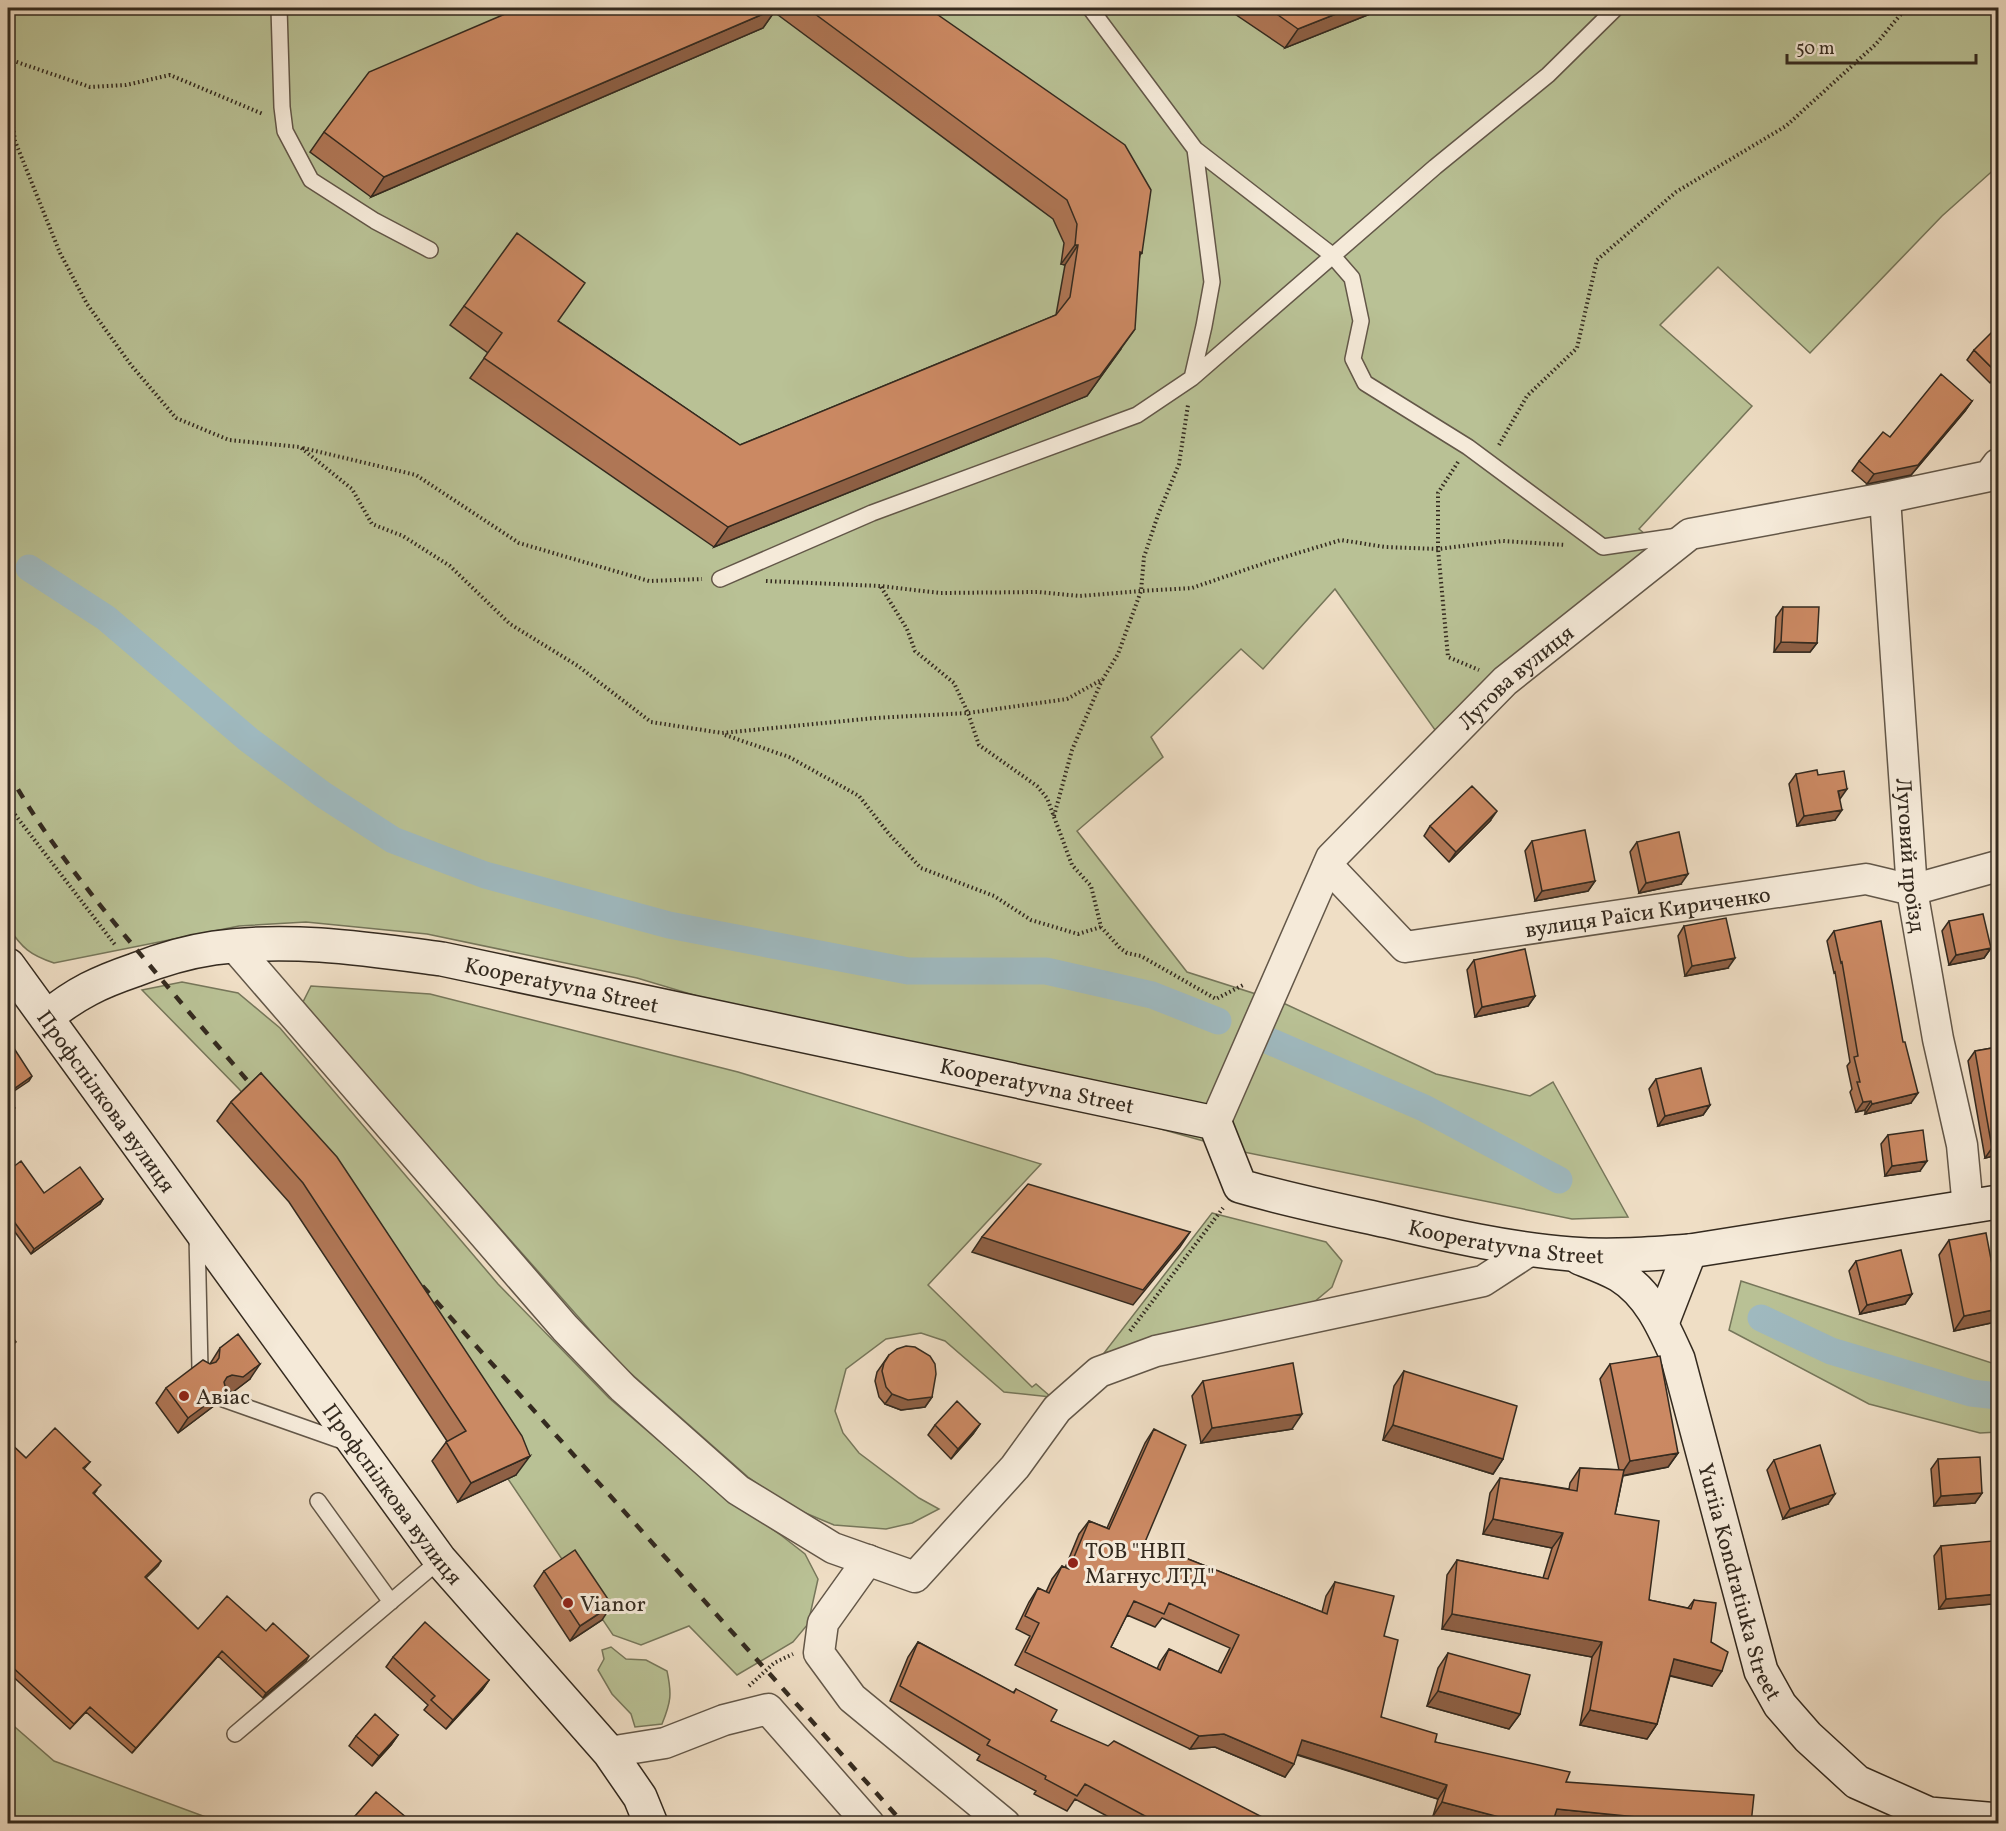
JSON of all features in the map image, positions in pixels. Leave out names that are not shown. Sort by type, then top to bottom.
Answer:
[{"type":"street","name":"Лугова вулиця","points":[[1215,1123],[1331,858],[1505,681],[1690,534],[1885,498],[1995,472]]},
{"type":"street","name":"Луговий проїзд","points":[[1885,498],[1912,890],[1938,1039],[1962,1145],[1983,1205]]},
{"type":"street","name":"вулиця Раїси Кириченко","points":[[1328,866],[1405,947],[1866,879],[1912,890],[1998,866]]},
{"type":"street","name":"Kooperatyvna Street","points":[[47,1017],[69,999],[107,980],[172,958],[214,948],[275,944],[355,947],[442,959],[1215,1123]]},
{"type":"street","points":[[235,947],[550,1310],[623,1388],[738,1490],[833,1548],[915,1576],[1015,1467],[1057,1409],[1099,1372],[1156,1352],[1483,1281],[1532,1249]]},
{"type":"street","name":"Профспілкова вулиця","points":[[8,964],[440,1560],[609,1752],[640,1797],[651,1824]]},
{"type":"street","points":[[1215,1123],[1240,1186]]},
{"type":"street","name":"Kooperatyvna Street","points":[[1240,1186],[1425,1230],[1572,1254],[1690,1251],[1983,1205]]},
{"type":"street","points":[[1662,1323],[1690,1251]]},
{"type":"street","name":"Yuriia Kondratiuka Street","points":[[1572,1254],[1620,1275],[1645,1298],[1662,1323],[1678,1359],[1761,1671],[1780,1705],[1808,1737],[1857,1782],[1929,1814],[1998,1820]]},
{"type":"street","points":[[868,1560],[823,1623],[819,1653],[852,1698],[1005,1824]]},
{"type":"street","points":[[609,1752],[665,1743],[724,1720],[768,1709],[869,1824]]},
{"type":"lane","points":[[279,8],[282,107],[285,131],[311,180],[375,221],[430,250]]},
{"type":"lane","points":[[1090,8],[1195,149],[1332,255],[1352,278],[1361,321],[1353,359],[1365,383],[1468,447],[1603,547],[1690,534]]},
{"type":"lane","points":[[720,579],[872,513],[1137,415],[1192,378],[1435,167],[1548,75],[1616,8]]},
{"type":"lane","points":[[1192,378],[1212,282],[1195,149]]},
{"type":"lane","points":[[196,1223],[200,1369]]},
{"type":"lane","points":[[223,1399],[356,1446]]},
{"type":"lane","points":[[318,1501],[391,1602]]},
{"type":"lane","points":[[235,1734],[440,1560]]},
{"type":"path","points":[[1489,462],[1527,396],[1577,348],[1597,260],[1676,192],[1786,126],[1876,44],[1906,8]]},
{"type":"path","points":[[8,59],[90,87],[126,85],[171,75],[269,116],[282,107]]},
{"type":"path","points":[[8,91],[15,141],[60,253],[87,304],[131,365],[176,418],[229,440],[300,447],[416,475],[519,543],[649,580],[720,579],[880,586],[940,593],[1038,591],[1080,596],[1192,588],[1341,540],[1385,547],[1438,549],[1503,541],[1603,547]]},
{"type":"path","points":[[1054,816],[1072,750],[1103,679],[1118,654],[1141,591],[1144,557],[1179,464],[1192,378]]},
{"type":"path","points":[[300,447],[352,489],[372,524],[403,536],[450,566],[510,624],[578,666],[651,722],[722,733],[789,757],[859,796],[889,834],[921,868],[994,896],[1031,920],[1078,934],[1101,927]]},
{"type":"path","points":[[1468,447],[1438,493],[1438,549],[1448,657],[1505,681]]},
{"type":"path","points":[[880,586],[907,629],[915,651],[954,683],[969,713],[979,745],[1037,786],[1047,798],[1072,865],[1091,886],[1101,927],[1120,948],[1127,953],[1141,956],[1216,999],[1246,984]]},
{"type":"path","points":[[722,733],[875,718],[969,713],[1067,699],[1103,679]]},
{"type":"path","points":[[8,803],[13,813],[134,970]]},
{"type":"path","points":[[1127,1335],[1240,1186]]},
{"type":"path","points":[[724,1720],[752,1681],[774,1663],[820,1640]]},
{"type":"green space","points":[[8,8],[1998,8],[1998,166],[1942,216],[1810,353],[1718,267],[1660,325],[1752,406],[1639,529],[1662,548],[1440,737],[1335,589],[1263,669],[1241,649],[1151,737],[1163,757],[1077,831],[1187,972],[1281,1002],[1436,1074],[1530,1096],[1553,1082],[1628,1217],[1572,1219],[1239,1151],[848,1041],[637,978],[427,934],[306,922],[239,926],[54,963],[27,950],[8,927]]},
{"type":"green space","points":[[182,982],[238,993],[280,1028],[498,1284],[609,1398],[714,1488],[805,1554],[818,1579],[808,1624],[793,1642],[737,1675],[689,1626],[641,1645],[613,1635],[508,1479],[503,1459],[313,1176],[239,1089],[142,990]]},
{"type":"green space","points":[[311,986],[430,994],[738,1072],[1041,1164],[928,1285],[1032,1387],[1036,1384],[1051,1397],[1004,1392],[945,1341],[921,1333],[886,1339],[846,1369],[835,1411],[843,1433],[859,1453],[919,1498],[939,1509],[912,1523],[886,1529],[834,1525],[791,1507],[748,1477],[619,1363],[302,1004]]},
{"type":"green space","points":[[1212,1213],[1326,1242],[1342,1261],[1332,1287],[1308,1307],[1104,1353]]},
{"type":"green space","points":[[1741,1281],[1998,1365],[1998,1432],[1980,1433],[1869,1404],[1729,1330]]},
{"type":"green space","points":[[611,1647],[626,1659],[646,1660],[667,1671],[670,1698],[662,1724],[635,1727],[631,1714],[612,1694],[598,1670],[604,1659],[602,1650]]},
{"type":"green space","points":[[8,1721],[54,1761],[222,1823],[8,1823]]},
{"type":"building","points":[[519,8],[777,8],[384,177],[324,132],[369,72]]},
{"type":"building","points":[[807,8],[928,8],[1125,145],[1151,190],[1142,253],[1140,252],[1135,329],[1100,376],[728,527],[484,358],[502,333],[464,306],[517,233],[585,283],[558,321],[740,445],[1056,315],[1070,297],[1078,245],[1075,245],[1077,224],[1067,200]]},
{"type":"building","points":[[1268,8],[1351,8],[1298,29]]},
{"type":"building","points":[[1998,326],[1998,371],[1997,373],[1974,350]]},
{"type":"building","points":[[1941,374],[1972,401],[1918,465],[1874,474],[1859,461],[1883,432],[1890,437]]},
{"type":"building","points":[[1783,607],[1819,607],[1817,643],[1781,642]]},
{"type":"building","points":[[1817,770],[1818,775],[1844,771],[1847,789],[1838,791],[1842,810],[1804,816],[1796,774]]},
{"type":"building","points":[[1472,786],[1497,811],[1456,852],[1430,826]]},
{"type":"building","points":[[1585,830],[1595,881],[1542,891],[1532,841]]},
{"type":"building","points":[[1679,832],[1688,874],[1646,883],[1637,842]]},
{"type":"building","points":[[1983,914],[1991,948],[1956,955],[1949,921]]},
{"type":"building","points":[[1726,918],[1735,958],[1692,966],[1684,926]]},
{"type":"building","points":[[1881,921],[1903,1042],[1905,1042],[1918,1093],[1872,1104],[1871,1101],[1863,1102],[1857,1082],[1860,1082],[1854,1057],[1858,1056],[1842,962],[1834,931]]},
{"type":"building","points":[[1525,949],[1535,996],[1482,1007],[1474,960]]},
{"type":"building","points":[[8,1039],[32,1076],[8,1093]]},
{"type":"building","points":[[1998,1047],[1998,1146],[1992,1148],[1975,1051]]},
{"type":"building","points":[[1701,1068],[1710,1105],[1665,1116],[1656,1079]]},
{"type":"building","points":[[261,1073],[337,1157],[522,1436],[530,1456],[471,1483],[446,1442],[466,1431],[303,1183],[231,1102]]},
{"type":"building","points":[[8,1099],[15,1108],[8,1115]]},
{"type":"building","points":[[1923,1130],[1927,1161],[1892,1166],[1888,1135]]},
{"type":"building","points":[[21,1161],[44,1193],[80,1167],[103,1199],[34,1249],[15,1223],[8,1230],[8,1171]]},
{"type":"building","points":[[1028,1184],[1190,1232],[1143,1290],[982,1237]]},
{"type":"building","points":[[1986,1233],[1998,1296],[1998,1309],[1964,1316],[1949,1240]]},
{"type":"building","points":[[1901,1250],[1912,1294],[1867,1305],[1856,1261]]},
{"type":"building","points":[[8,1331],[16,1342],[8,1349]]},
{"type":"building","points":[[238,1334],[260,1364],[243,1377],[232,1375],[227,1377],[224,1382],[226,1390],[188,1418],[166,1388],[203,1360],[210,1364],[216,1362],[220,1348]]},
{"type":"building","points":[[906,1346],[915,1347],[930,1356],[935,1364],[936,1374],[932,1397],[908,1400],[892,1394],[886,1387],[882,1371],[884,1363],[889,1355]]},
{"type":"building","points":[[1660,1356],[1678,1453],[1630,1461],[1610,1364]]},
{"type":"building","points":[[1293,1363],[1302,1414],[1212,1428],[1203,1381]]},
{"type":"building","points":[[1404,1371],[1517,1406],[1503,1459],[1393,1425]]},
{"type":"building","points":[[957,1401],[980,1424],[958,1449],[935,1425]]},
{"type":"building","points":[[55,1428],[90,1462],[83,1468],[101,1485],[93,1493],[161,1561],[145,1577],[198,1629],[227,1596],[266,1631],[273,1623],[309,1656],[266,1693],[222,1651],[136,1748],[90,1707],[74,1724],[8,1663],[8,1441],[26,1458]]},
{"type":"building","points":[[1154,1429],[1186,1445],[1145,1542],[1327,1614],[1335,1582],[1394,1596],[1384,1636],[1398,1640],[1381,1717],[1437,1734],[1435,1742],[1570,1772],[1566,1782],[1754,1795],[1751,1824],[1707,1824],[1557,1809],[1552,1824],[1526,1824],[1442,1802],[1447,1785],[1302,1740],[1294,1764],[1224,1734],[1199,1736],[1025,1652],[1039,1623],[1025,1616],[1038,1588],[1049,1593],[1062,1566],[1069,1569],[1089,1521],[1109,1529]],"holes":[[[1134,1601],[1164,1614],[1169,1603],[1239,1635],[1221,1673],[1169,1649],[1160,1670],[1111,1647]]]},
{"type":"building","points":[[1820,1445],[1835,1494],[1790,1509],[1774,1460]]},
{"type":"building","points":[[1980,1457],[1982,1493],[1941,1496],[1938,1459]]},
{"type":"building","points":[[1580,1468],[1624,1470],[1615,1514],[1659,1521],[1649,1600],[1691,1609],[1694,1600],[1716,1603],[1711,1642],[1728,1652],[1722,1671],[1674,1659],[1657,1724],[1590,1710],[1602,1642],[1452,1614],[1457,1560],[1548,1579],[1563,1533],[1493,1519],[1500,1478],[1577,1491]]},
{"type":"building","points":[[1993,1541],[1998,1594],[1946,1599],[1941,1546]]},
{"type":"building","points":[[575,1550],[612,1605],[580,1626],[544,1571]]},
{"type":"building","points":[[425,1622],[489,1680],[453,1720],[431,1700],[435,1696],[393,1657]]},
{"type":"building","points":[[918,1642],[1014,1693],[1016,1689],[1057,1710],[1051,1721],[1108,1746],[1114,1741],[1270,1821],[1268,1824],[1160,1824],[1085,1784],[1077,1796],[1045,1779],[1046,1776],[987,1745],[990,1740],[900,1686]]},
{"type":"building","points":[[1448,1653],[1530,1675],[1520,1714],[1438,1691]]},
{"type":"building","points":[[375,1714],[398,1735],[379,1756],[356,1736]]},
{"type":"building","points":[[376,1792],[407,1818],[402,1824],[364,1824],[355,1816]]},
{"type":"waterway","points":[[29,568],[106,618],[249,740],[322,794],[393,840],[485,875],[669,925],[908,971],[1046,971],[1152,995],[1218,1021]]},
{"type":"waterway","points":[[1267,1040],[1424,1108],[1559,1180]]},
{"type":"waterway","points":[[1761,1318],[1831,1351],[1971,1393],[1998,1396]]},
{"type":"railway","points":[[8,772],[47,834],[90,892],[260,1095]]},
{"type":"railway","points":[[409,1271],[904,1824]]},
{"type":"place","name":"Авіас","points":[[184,1396]]},
{"type":"place","name":"ТОВ \"НВП Магнус ЛТД\"","points":[[1073,1563]]},
{"type":"place","name":"Vianor","points":[[568,1603]]}]
